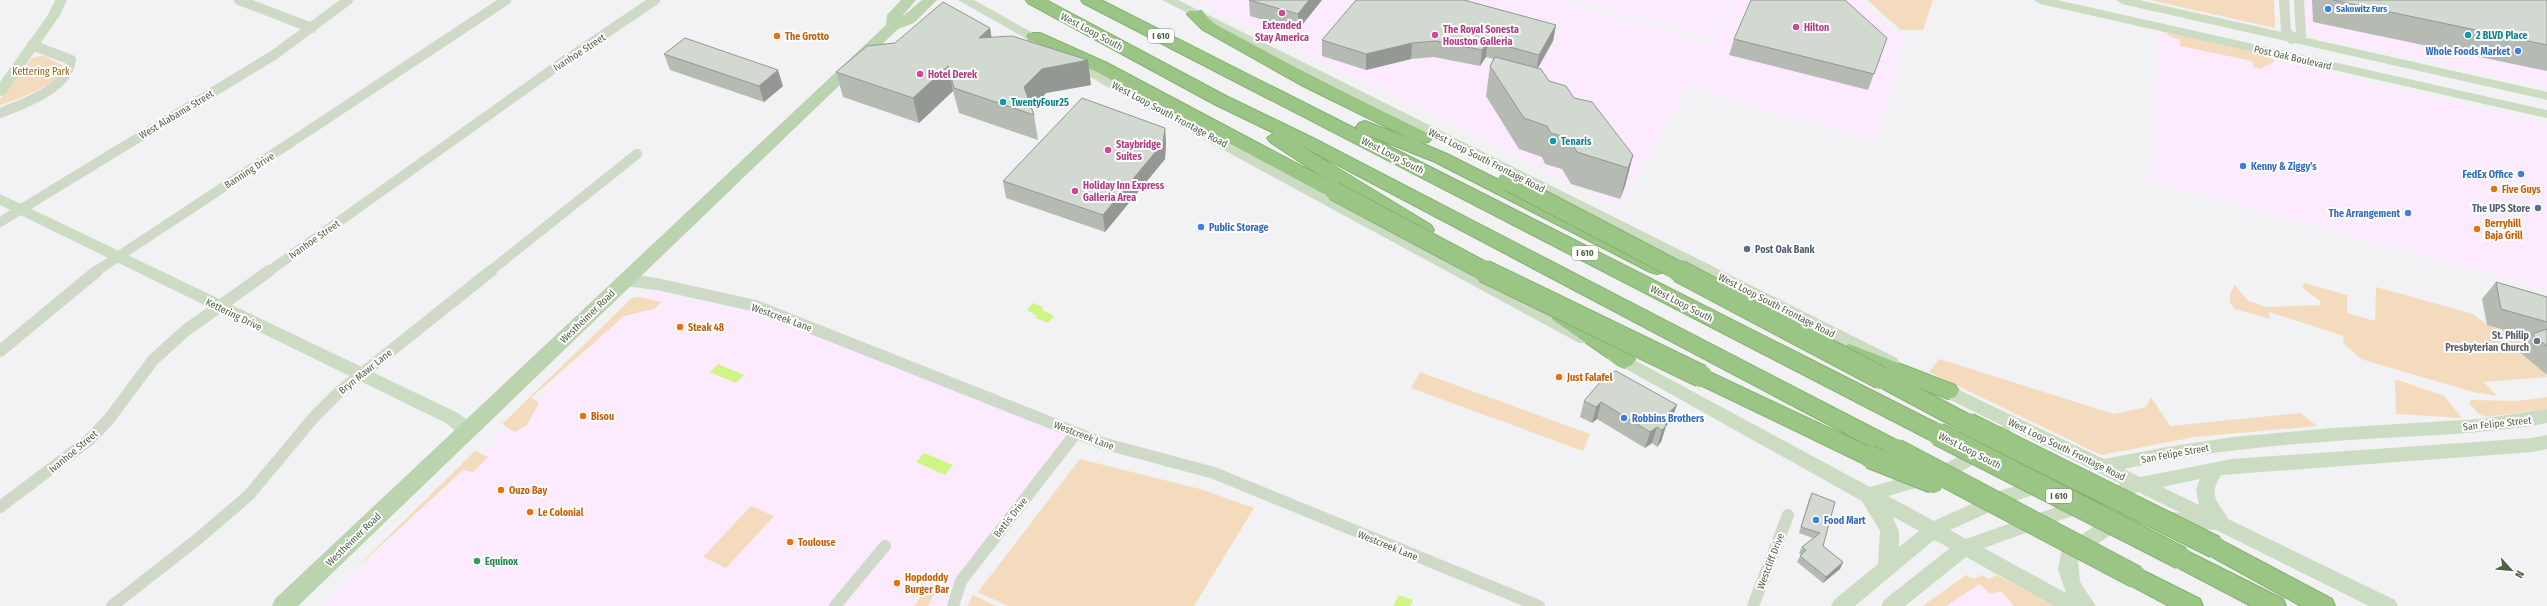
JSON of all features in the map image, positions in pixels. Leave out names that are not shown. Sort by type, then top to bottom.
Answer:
[{"type":"highway","name":"West Loop South","points":[[1034,0],[1220,100],[1305,141],[2191,606]]},
{"type":"highway","name":"West Loop South","points":[[1089,0],[2274,606]]},
{"type":"highway","points":[[1195,14],[1209,27],[1307,81],[1626,241],[1763,317],[1968,424],[2215,547],[2323,606]]},
{"type":"highway","points":[[1034,36],[1101,67],[1478,268],[1870,457],[2037,524]]},
{"type":"highway","points":[[1233,73],[1441,158],[1625,253],[1829,345],[1948,391]]},
{"type":"highway","points":[[1220,100],[1315,165],[1531,295],[1625,360]]},
{"type":"main road","points":[[0,92],[54,15],[61,0]]},
{"type":"main road","name":"Westheimer Road","points":[[893,26],[894,15],[909,0]]},
{"type":"main road","name":"Westheimer Road","points":[[283,606],[893,26],[909,20],[930,0]]},
{"type":"main road","name":"West Loop South Frontage Road","points":[[964,0],[977,4],[1034,36],[1107,81],[1625,360],[1866,495],[1966,547],[2072,606]]},
{"type":"main road","name":"West Loop South Frontage Road","points":[[1168,0],[1948,391],[2388,606]]},
{"type":"main road","name":"Post Oak Boulevard","points":[[2040,0],[2547,114]]},
{"type":"main road","name":"Post Oak Boulevard","points":[[2122,0],[2547,96]]},
{"type":"main road","points":[[2292,39],[2292,57]]},
{"type":"main road","name":"Kettering Drive","points":[[0,199],[218,307],[452,418],[468,430]]},
{"type":"main road","points":[[1887,568],[1891,536],[1888,522],[1866,495],[1944,473],[1999,442],[2002,432],[1996,414]]},
{"type":"main road","name":"San Felipe Street","points":[[1841,606],[1933,530],[2006,496],[2047,481],[2103,466],[2201,448],[2343,434],[2478,426],[2520,422],[2547,416]]},
{"type":"main road","points":[[2343,434],[2364,457]]},
{"type":"main road","points":[[1891,606],[1966,547],[2140,484],[2215,469],[2308,459],[2364,457],[2532,445],[2547,442]]},
{"type":"main road","points":[[2215,469],[2206,483],[2204,496],[2210,510],[2224,525]]},
{"type":"main road","points":[[2086,606],[2073,589],[2066,568],[2069,554],[2124,515],[2224,525]]},
{"type":"street","points":[[239,0],[312,28]]},
{"type":"street","name":"West Alabama Street","points":[[0,222],[274,55],[348,0]]},
{"type":"street","name":"Banning Drive","points":[[0,351],[79,283],[506,0]]},
{"type":"street","name":"Ivanhoe Street","points":[[0,508],[89,440],[109,419],[153,360],[185,331],[560,64],[655,0]]},
{"type":"street","points":[[2284,0],[2286,31],[2292,39],[2301,35],[2300,0]]},
{"type":"street","points":[[0,112],[33,97],[64,79],[70,72],[72,65],[71,60],[66,56],[32,45]]},
{"type":"street","name":"Bryn Mawr Lane","points":[[112,606],[248,496],[273,470],[315,415],[360,375],[637,154]]},
{"type":"street","name":"Westcreek Lane","points":[[625,280],[657,284],[756,306],[1076,433],[1128,451],[1214,474],[1539,606]]},
{"type":"street","name":"Bettis Drive","points":[[953,606],[961,581],[1076,433]]},
{"type":"street","name":"Westcliff Drive","points":[[1753,606],[1788,515]]},
{"type":"street","points":[[835,606],[885,546]]},
{"type":"shaded area","points":[[1195,0],[1560,0],[1713,45],[1734,0],[1860,0],[1904,41],[1875,141],[1688,87],[1620,206]]},
{"type":"shaded area","points":[[1573,0],[1731,0],[1712,39]]},
{"type":"shaded area","name":"2 BLVD Place","points":[[2304,0],[2547,0],[2547,88],[2307,35]]},
{"type":"shaded area","points":[[2158,32],[2547,123],[2547,290],[2145,179],[2155,166]]},
{"type":"shaded area","points":[[651,290],[697,302],[760,312],[1069,437],[950,591],[946,606],[322,606]]},
{"type":"shaded area","points":[[1033,303],[1043,307],[1041,309],[1054,316],[1048,323],[1035,318],[1037,316],[1027,310]]},
{"type":"shaded area","points":[[718,364],[744,375],[736,383],[710,372]]},
{"type":"shaded area","points":[[924,453],[953,465],[945,475],[916,462]]},
{"type":"shaded area","points":[[1965,582],[2001,584],[2019,606],[1933,606]]},
{"type":"shaded area","points":[[1399,595],[1413,600],[1410,606],[1393,606]]},
{"type":"green space","points":[[1867,0],[1933,0],[1923,30],[1901,30]]},
{"type":"green space","points":[[2149,0],[2274,0],[2275,28]]},
{"type":"green space","points":[[2168,32],[2268,55],[2275,61],[2260,69],[2253,67],[2252,61],[2180,46],[2180,40],[2168,36]]},
{"type":"green space","name":"Kettering Park","points":[[43,55],[63,66],[60,73],[54,80],[37,91],[0,105],[0,99],[31,59]]},
{"type":"green space","points":[[2304,283],[2347,295],[2347,313],[2375,321],[2376,287],[2473,314],[2487,325],[2526,337],[2547,377],[2484,382],[2497,396],[2473,392],[2361,359],[2343,343],[2344,336],[2269,312],[2270,319],[2235,309],[2230,303],[2230,294],[2235,285],[2247,300],[2265,307],[2321,305],[2320,301],[2303,288]]},
{"type":"green space","points":[[639,297],[662,302],[654,309],[624,316],[531,398],[539,403],[527,425],[515,432],[502,424],[632,298]]},
{"type":"green space","points":[[1939,359],[2114,414],[2146,407],[2151,397],[2170,426],[2300,413],[2317,426],[2195,437],[2101,455],[1929,372]]},
{"type":"green space","points":[[1420,372],[1590,434],[1583,451],[1411,388]]},
{"type":"green space","points":[[2395,379],[2444,396],[2462,418],[2396,414]]},
{"type":"green space","points":[[2547,397],[2547,409],[2486,417],[2479,414],[2469,403],[2471,400],[2517,401]]},
{"type":"green space","points":[[475,451],[488,457],[473,472],[463,470],[351,573]]},
{"type":"green space","points":[[1080,459],[1200,489],[1254,508],[1194,606],[1008,606],[978,592]]},
{"type":"green space","points":[[751,506],[774,516],[726,568],[703,557]]},
{"type":"green space","points":[[1966,575],[1974,579],[1982,575],[1989,579],[1997,575],[2054,606],[2014,606],[2001,591],[1990,594],[1980,584],[1946,606],[1922,606]]},
{"type":"green space","points":[[926,590],[935,593],[928,606],[914,606]]},
{"type":"green space","points":[[973,595],[996,606],[967,606]]},
{"type":"building","points":[[1249,0],[1309,0],[1298,14]]},
{"type":"building","name":"The Royal Sonesta Houston Galleria","points":[[1356,0],[1464,0],[1556,25],[1539,55],[1488,41],[1482,50],[1436,41],[1412,43],[1366,54],[1322,40]]},
{"type":"building","name":"Hilton","points":[[1751,0],[1845,0],[1887,38],[1874,74],[1734,39]]},
{"type":"building","points":[[2333,0],[2547,0],[2547,45]]},
{"type":"building","points":[[943,2],[990,28],[979,38],[1012,36],[1088,60],[1042,69],[1024,87],[1034,115],[954,88],[948,66],[913,98],[836,72],[867,46],[895,43]]},
{"type":"building","points":[[685,38],[778,70],[759,86],[664,54]]},
{"type":"building","points":[[1495,57],[1541,69],[1549,81],[1566,86],[1574,98],[1592,102],[1633,155],[1628,168],[1577,152],[1568,138],[1551,133],[1547,126],[1524,118],[1490,66]]},
{"type":"building","points":[[1082,98],[1165,128],[1163,143],[1103,215],[1003,181]]},
{"type":"building","points":[[2496,282],[2547,297],[2547,322],[2501,309]]},
{"type":"building","points":[[2547,329],[2547,346],[2532,334]]},
{"type":"building","points":[[1616,371],[1677,405],[1666,415],[1666,426],[1662,430],[1657,427],[1650,432],[1601,402],[1596,407],[1584,401],[1607,374]]},
{"type":"building","points":[[1812,493],[1835,502],[1823,546],[1843,562],[1826,577],[1800,556],[1806,550],[1802,547],[1820,533],[1801,527]]},
{"type":"place","name":"Sakowitz Furs","points":[[2328,9]]},
{"type":"place","name":"Extended Stay America","points":[[1282,13]]},
{"type":"place","name":"Hilton","points":[[1796,27]]},
{"type":"place","name":"The Royal Sonesta Houston Galleria","points":[[1435,35]]},
{"type":"place","name":"2 BLVD Place","points":[[2468,35]]},
{"type":"place","name":"The Grotto","points":[[777,36]]},
{"type":"place","name":"Whole Foods Market","points":[[2518,51]]},
{"type":"place","name":"Hotel Derek","points":[[920,74]]},
{"type":"place","name":"TwentyFour25","points":[[1003,102]]},
{"type":"place","name":"Tenaris","points":[[1553,141]]},
{"type":"place","name":"Staybridge Suites","points":[[1108,150]]},
{"type":"place","name":"Kenny & Ziggy’s","points":[[2243,166]]},
{"type":"place","name":"FedEx Office","points":[[2521,174]]},
{"type":"place","name":"Five Guys","points":[[2494,189]]},
{"type":"place","name":"Holiday Inn Express Galleria Area","points":[[1075,191]]},
{"type":"place","name":"The UPS Store","points":[[2538,208]]},
{"type":"place","name":"The Arrangement","points":[[2408,213]]},
{"type":"place","name":"Public Storage","points":[[1201,227]]},
{"type":"place","name":"Berryhill Baja Grill","points":[[2477,229]]},
{"type":"place","name":"Post Oak Bank","points":[[1747,249]]},
{"type":"place","name":"Steak 48","points":[[680,327]]},
{"type":"place","name":"St. Philip Presbyterian Church","points":[[2537,341]]},
{"type":"place","name":"Just Falafel","points":[[1559,377]]},
{"type":"place","name":"Bisou","points":[[583,416]]},
{"type":"place","name":"Robbins Brothers","points":[[1624,418]]},
{"type":"place","name":"Ouzo Bay","points":[[501,490]]},
{"type":"place","name":"Le Colonial","points":[[530,512]]},
{"type":"place","name":"Food Mart","points":[[1816,520]]},
{"type":"place","name":"Toulouse","points":[[790,542]]},
{"type":"place","name":"Equinox","points":[[477,561]]},
{"type":"place","name":"Hopdoddy Burger Bar","points":[[897,583]]}]
